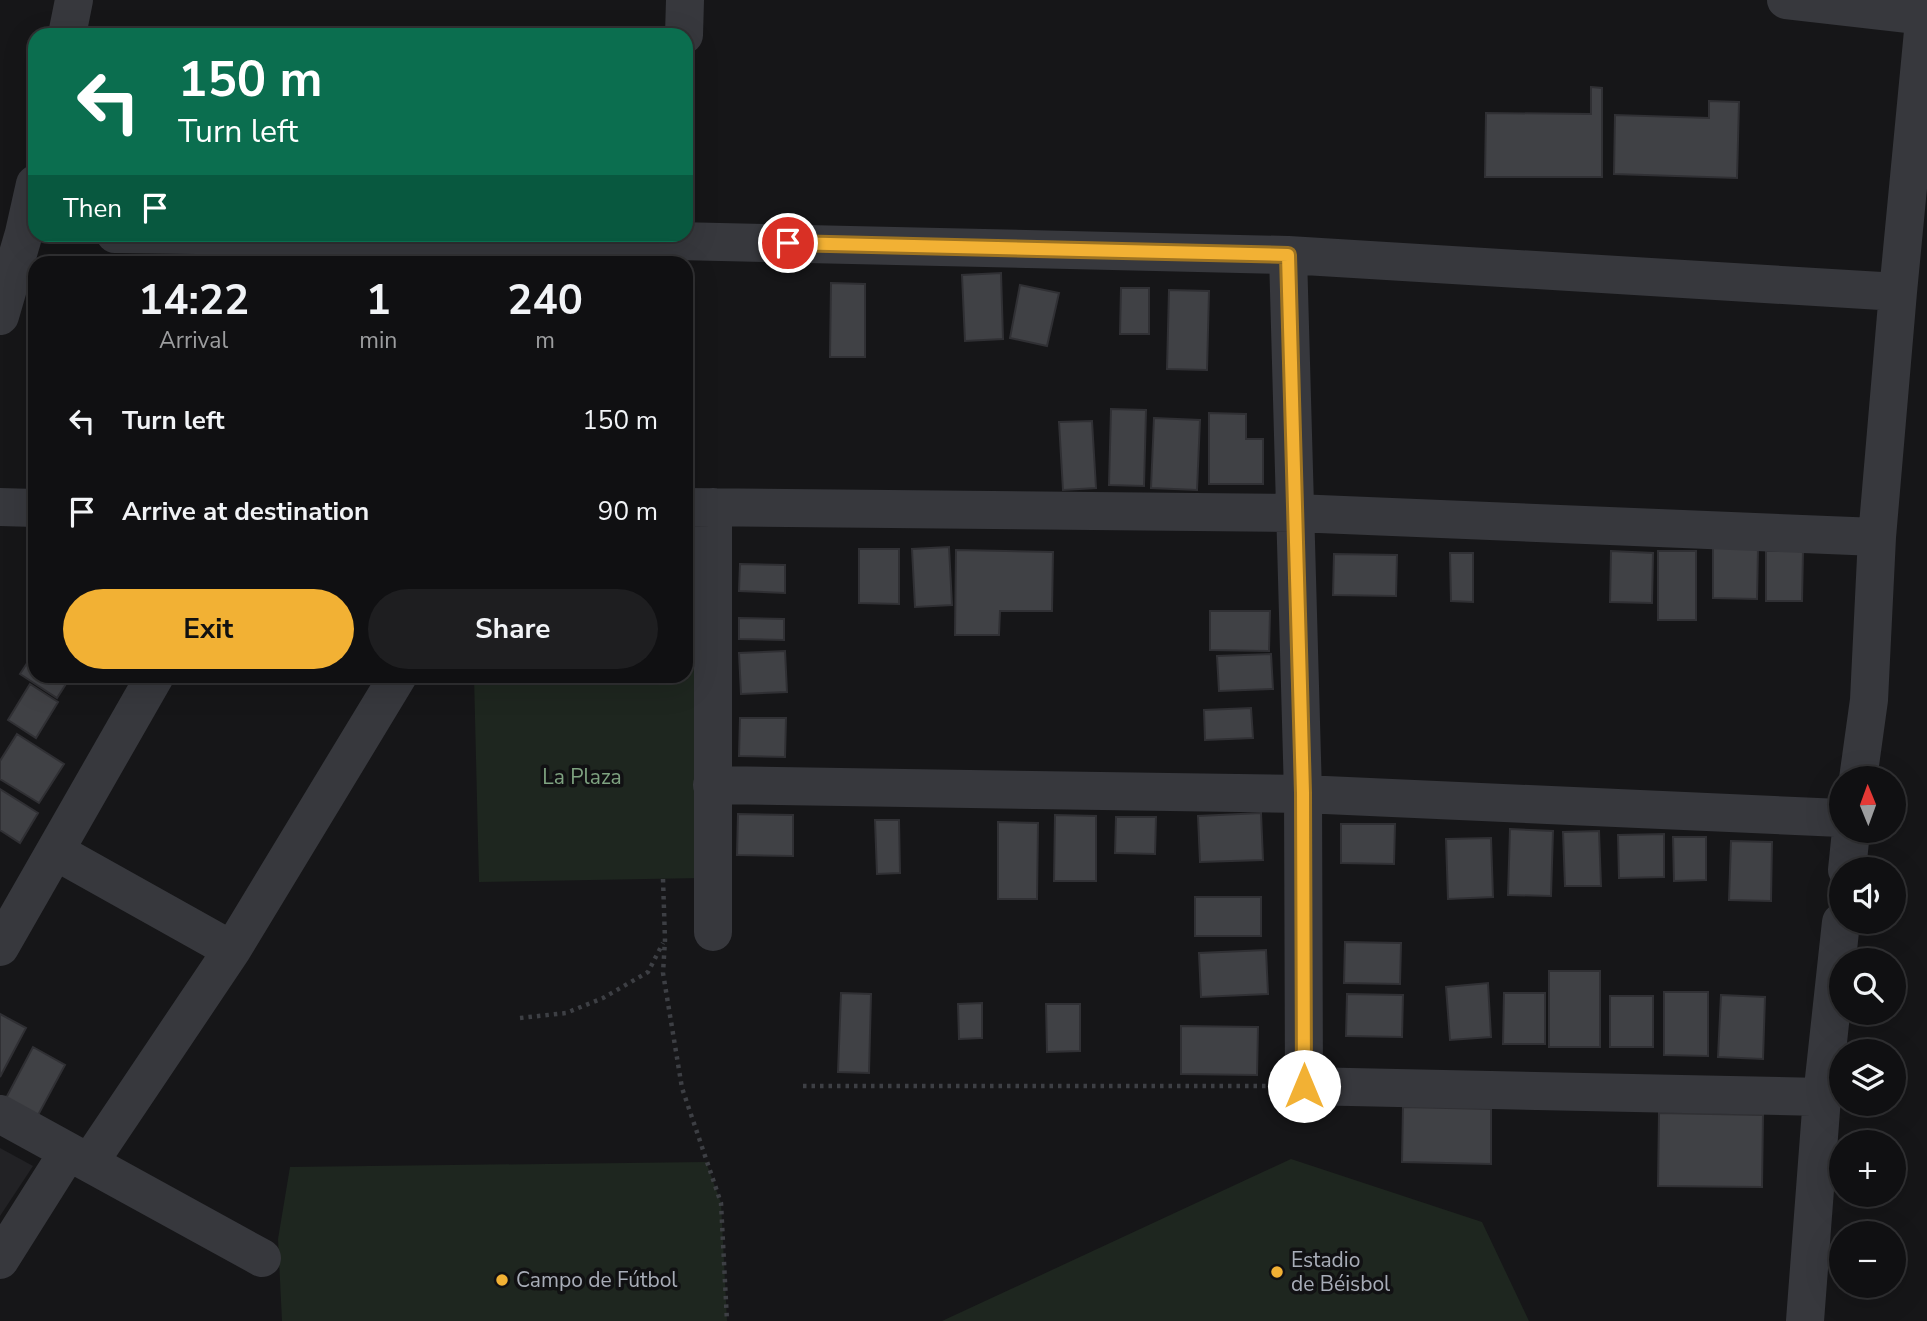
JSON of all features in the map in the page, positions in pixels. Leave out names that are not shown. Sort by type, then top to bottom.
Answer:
[{"type":"street","points":[[68,28],[74,0]]},
{"type":"street","points":[[684,28],[685,0]]},
{"type":"street","points":[[1786,0],[1926,8],[1877,537],[1869,699],[1860,766]]},
{"type":"street","points":[[0,316],[28,239]]},
{"type":"street","points":[[490,242],[1288,255],[1898,292]]},
{"type":"street","points":[[1288,255],[1303,793],[1304,1086],[1822,1097]]},
{"type":"street","points":[[0,507],[28,508]]},
{"type":"street","points":[[713,932],[712,785],[699,507],[1295,513],[1877,537]]},
{"type":"street","points":[[0,947],[151,683]]},
{"type":"street","points":[[0,1260],[232,950],[394,683]]},
{"type":"street","points":[[712,785],[1303,793],[1829,817]]},
{"type":"street","points":[[55,851],[232,950]]},
{"type":"street","points":[[1805,1321],[1822,1097],[1840,934]]},
{"type":"street","points":[[0,1114],[262,1258]]},
{"type":"path","points":[[663,878],[666,940],[663,973],[682,1088],[721,1203],[727,1321]]},
{"type":"path","points":[[520,1018],[566,1013],[624,987],[648,972],[666,940]]},
{"type":"path","points":[[803,1086],[1304,1086]]},
{"type":"shaded area","points":[[0,1148],[33,1166],[0,1216]]},
{"type":"green space","name":"La Plaza","points":[[694,529],[702,878],[479,882],[474,683],[693,683]]},
{"type":"green space","name":"Estadio de Béisbol","points":[[1291,1159],[1482,1222],[1529,1321],[942,1321]]},
{"type":"green space","name":"Campo de Fútbol","points":[[706,1162],[721,1203],[727,1321],[282,1321],[278,1239],[290,1167]]},
{"type":"building","points":[[1591,87],[1602,88],[1602,177],[1485,177],[1486,113],[1591,114]]},
{"type":"building","points":[[1709,101],[1739,102],[1737,178],[1614,174],[1615,115],[1709,118]]},
{"type":"building","points":[[1001,273],[1003,339],[965,341],[962,275]]},
{"type":"building","points":[[831,283],[865,284],[865,357],[830,357]]},
{"type":"building","points":[[1020,285],[1059,293],[1047,346],[1010,338]]},
{"type":"building","points":[[1121,288],[1149,288],[1149,334],[1120,334]]},
{"type":"building","points":[[1169,290],[1209,291],[1207,370],[1167,369]]},
{"type":"building","points":[[1111,409],[1146,410],[1144,486],[1109,485]]},
{"type":"building","points":[[1209,413],[1246,414],[1246,439],[1263,439],[1263,484],[1209,484]]},
{"type":"building","points":[[1154,418],[1200,420],[1197,490],[1151,488]]},
{"type":"building","points":[[1092,421],[1096,488],[1063,490],[1059,422]]},
{"type":"building","points":[[949,547],[952,605],[915,607],[912,549]]},
{"type":"building","points":[[1713,548],[1758,548],[1757,599],[1713,598]]},
{"type":"building","points":[[859,549],[899,549],[899,604],[859,603]]},
{"type":"building","points":[[956,550],[1053,552],[1052,611],[1000,611],[999,635],[955,635]]},
{"type":"building","points":[[1611,551],[1653,553],[1652,603],[1610,602]]},
{"type":"building","points":[[1658,551],[1696,551],[1696,620],[1658,620]]},
{"type":"building","points":[[1766,551],[1803,551],[1802,601],[1766,601]]},
{"type":"building","points":[[1450,553],[1473,553],[1473,602],[1451,601]]},
{"type":"building","points":[[1334,554],[1397,555],[1396,596],[1333,595]]},
{"type":"building","points":[[740,564],[785,565],[785,593],[739,591]]},
{"type":"building","points":[[1210,611],[1270,611],[1269,651],[1210,650]]},
{"type":"building","points":[[739,618],[784,619],[784,640],[739,639]]},
{"type":"building","points":[[785,651],[787,692],[741,694],[739,653]]},
{"type":"building","points":[[1271,654],[1273,689],[1219,691],[1217,656]]},
{"type":"building","points":[[28,662],[28,679],[20,674]]},
{"type":"building","points":[[34,683],[67,683],[57,698]]},
{"type":"building","points":[[30,684],[58,702],[36,738],[8,720]]},
{"type":"building","points":[[1251,708],[1253,738],[1205,740],[1204,710]]},
{"type":"building","points":[[740,718],[786,718],[785,757],[739,756]]},
{"type":"building","points":[[17,734],[64,764],[39,803],[0,779],[0,761]]},
{"type":"building","points":[[0,789],[38,813],[20,843],[0,830]]},
{"type":"building","points":[[1261,813],[1263,860],[1200,862],[1198,816]]},
{"type":"building","points":[[738,814],[793,815],[793,856],[737,855]]},
{"type":"building","points":[[1055,815],[1096,816],[1096,881],[1054,881]]},
{"type":"building","points":[[1116,817],[1156,817],[1155,854],[1115,853]]},
{"type":"building","points":[[875,820],[899,820],[900,873],[877,874]]},
{"type":"building","points":[[998,822],[1038,823],[1037,899],[998,899]]},
{"type":"building","points":[[1341,824],[1395,824],[1394,864],[1341,863]]},
{"type":"building","points":[[1510,829],[1553,831],[1551,896],[1508,895]]},
{"type":"building","points":[[1599,831],[1601,886],[1565,886],[1563,832]]},
{"type":"building","points":[[1664,834],[1664,877],[1619,878],[1618,835]]},
{"type":"building","points":[[1673,837],[1706,837],[1706,880],[1674,881]]},
{"type":"building","points":[[1491,838],[1493,897],[1448,899],[1446,839]]},
{"type":"building","points":[[1731,841],[1772,842],[1771,901],[1729,900]]},
{"type":"building","points":[[1195,897],[1261,897],[1261,936],[1195,936]]},
{"type":"building","points":[[1345,942],[1401,943],[1400,984],[1344,983]]},
{"type":"building","points":[[1266,950],[1268,994],[1201,997],[1199,953]]},
{"type":"building","points":[[1549,971],[1600,971],[1600,1047],[1549,1047]]},
{"type":"building","points":[[1488,983],[1491,1037],[1450,1040],[1446,987]]},
{"type":"building","points":[[1664,992],[1708,992],[1708,1056],[1664,1055]]},
{"type":"building","points":[[841,993],[871,994],[869,1073],[838,1072]]},
{"type":"building","points":[[1504,993],[1545,993],[1545,1044],[1503,1044]]},
{"type":"building","points":[[1347,994],[1403,995],[1402,1037],[1346,1036]]},
{"type":"building","points":[[1721,995],[1765,997],[1763,1059],[1718,1057]]},
{"type":"building","points":[[1610,996],[1653,996],[1653,1047],[1610,1047]]},
{"type":"building","points":[[982,1003],[982,1038],[959,1039],[958,1004]]},
{"type":"building","points":[[1046,1004],[1080,1004],[1080,1051],[1047,1052]]},
{"type":"building","points":[[0,1014],[26,1028],[0,1077]]},
{"type":"building","points":[[1181,1026],[1258,1027],[1257,1075],[1181,1074]]},
{"type":"building","points":[[33,1047],[65,1065],[37,1117],[5,1100]]},
{"type":"building","points":[[1403,1107],[1491,1109],[1491,1164],[1402,1162]]},
{"type":"building","points":[[1659,1113],[1763,1115],[1762,1187],[1658,1186]]},
{"type":"place","name":"Estadio de Béisbol","points":[[1277,1272]]},
{"type":"place","name":"Campo de Fútbol","points":[[502,1280]]},
{"type":"route","points":[[788,243],[1288,255],[1303,793],[1304,1086]]}]
